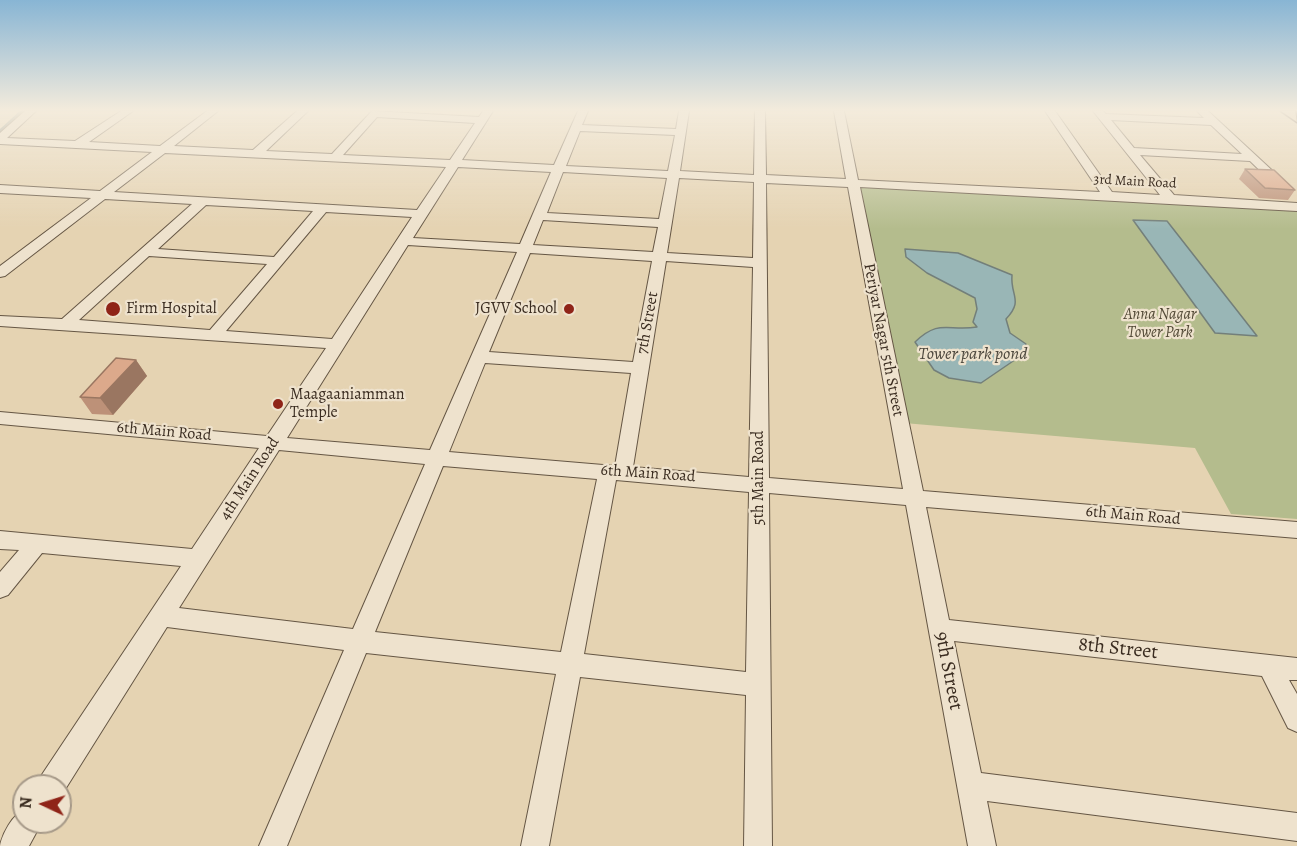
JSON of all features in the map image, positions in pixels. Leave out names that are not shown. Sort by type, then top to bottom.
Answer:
[{"type":"street","points":[[0,273],[162,150]]},
{"type":"street","name":"3rd Main Road","points":[[211,150],[1170,198],[1297,207]]},
{"type":"street","points":[[335,157],[341,150]]},
{"type":"street","name":"4th Main Road","points":[[59,774],[463,150]]},
{"type":"street","points":[[273,846],[567,150]]},
{"type":"street","points":[[673,174],[677,150]]},
{"type":"street","name":"5th Main Road","points":[[758,846],[760,150]]},
{"type":"street","points":[[847,150],[853,183]]},
{"type":"street","points":[[1077,150],[1108,195]]},
{"type":"street","points":[[1244,150],[1297,199]]},
{"type":"street","points":[[1131,151],[1252,158]]},
{"type":"street","points":[[1131,151],[1170,198]]},
{"type":"street","name":"7th Street","points":[[535,846],[571,664],[640,368],[673,174]]},
{"type":"street","name":"Periyar Nagar 5th Street","points":[[853,183],[914,497]]},
{"type":"street","points":[[0,189],[422,214]]},
{"type":"street","points":[[66,324],[203,201]]},
{"type":"street","points":[[214,334],[323,208]]},
{"type":"street","points":[[539,216],[665,223]]},
{"type":"street","points":[[404,241],[759,263]]},
{"type":"street","points":[[146,252],[278,261]]},
{"type":"street","points":[[0,321],[338,344]]},
{"type":"street","points":[[479,357],[640,368]]},
{"type":"street","name":"6th Main Road","points":[[0,418],[437,458],[616,471],[1297,530]]},
{"type":"street","name":"9th Street","points":[[914,497],[982,846]]},
{"type":"street","points":[[0,540],[199,559]]},
{"type":"street","points":[[0,588],[37,544]]},
{"type":"street","points":[[162,616],[359,641],[758,685]]},
{"type":"street","name":"8th Street","points":[[940,629],[1297,669]]},
{"type":"street","points":[[1269,666],[1297,719]]},
{"type":"street","points":[[970,785],[1297,827]]},
{"type":"green space","name":"Anna Nagar Tower Park","points":[[856,185],[1297,210],[1297,519],[1231,514],[1195,448],[904,423]]},
{"type":"water","points":[[1133,220],[1167,221],[1257,336],[1215,333]]},
{"type":"water","name":"Tower park pond","points":[[905,249],[958,253],[1012,275],[1015,302],[1006,319],[1010,333],[1026,344],[1022,355],[981,383],[949,378],[934,370],[915,342],[931,330],[938,328],[977,327],[973,322],[977,309],[975,298],[927,273],[906,257]]},
{"type":"building","points":[[1245,169],[1274,170],[1295,190],[1265,188]]},
{"type":"building","points":[[116,358],[136,360],[100,398],[80,397]]},
{"type":"place","name":"Firm Hospital","points":[[113,309]]},
{"type":"place","name":"JGVV School","points":[[569,309]]},
{"type":"place","name":"Maagaaniamman Temple","points":[[278,404]]}]
